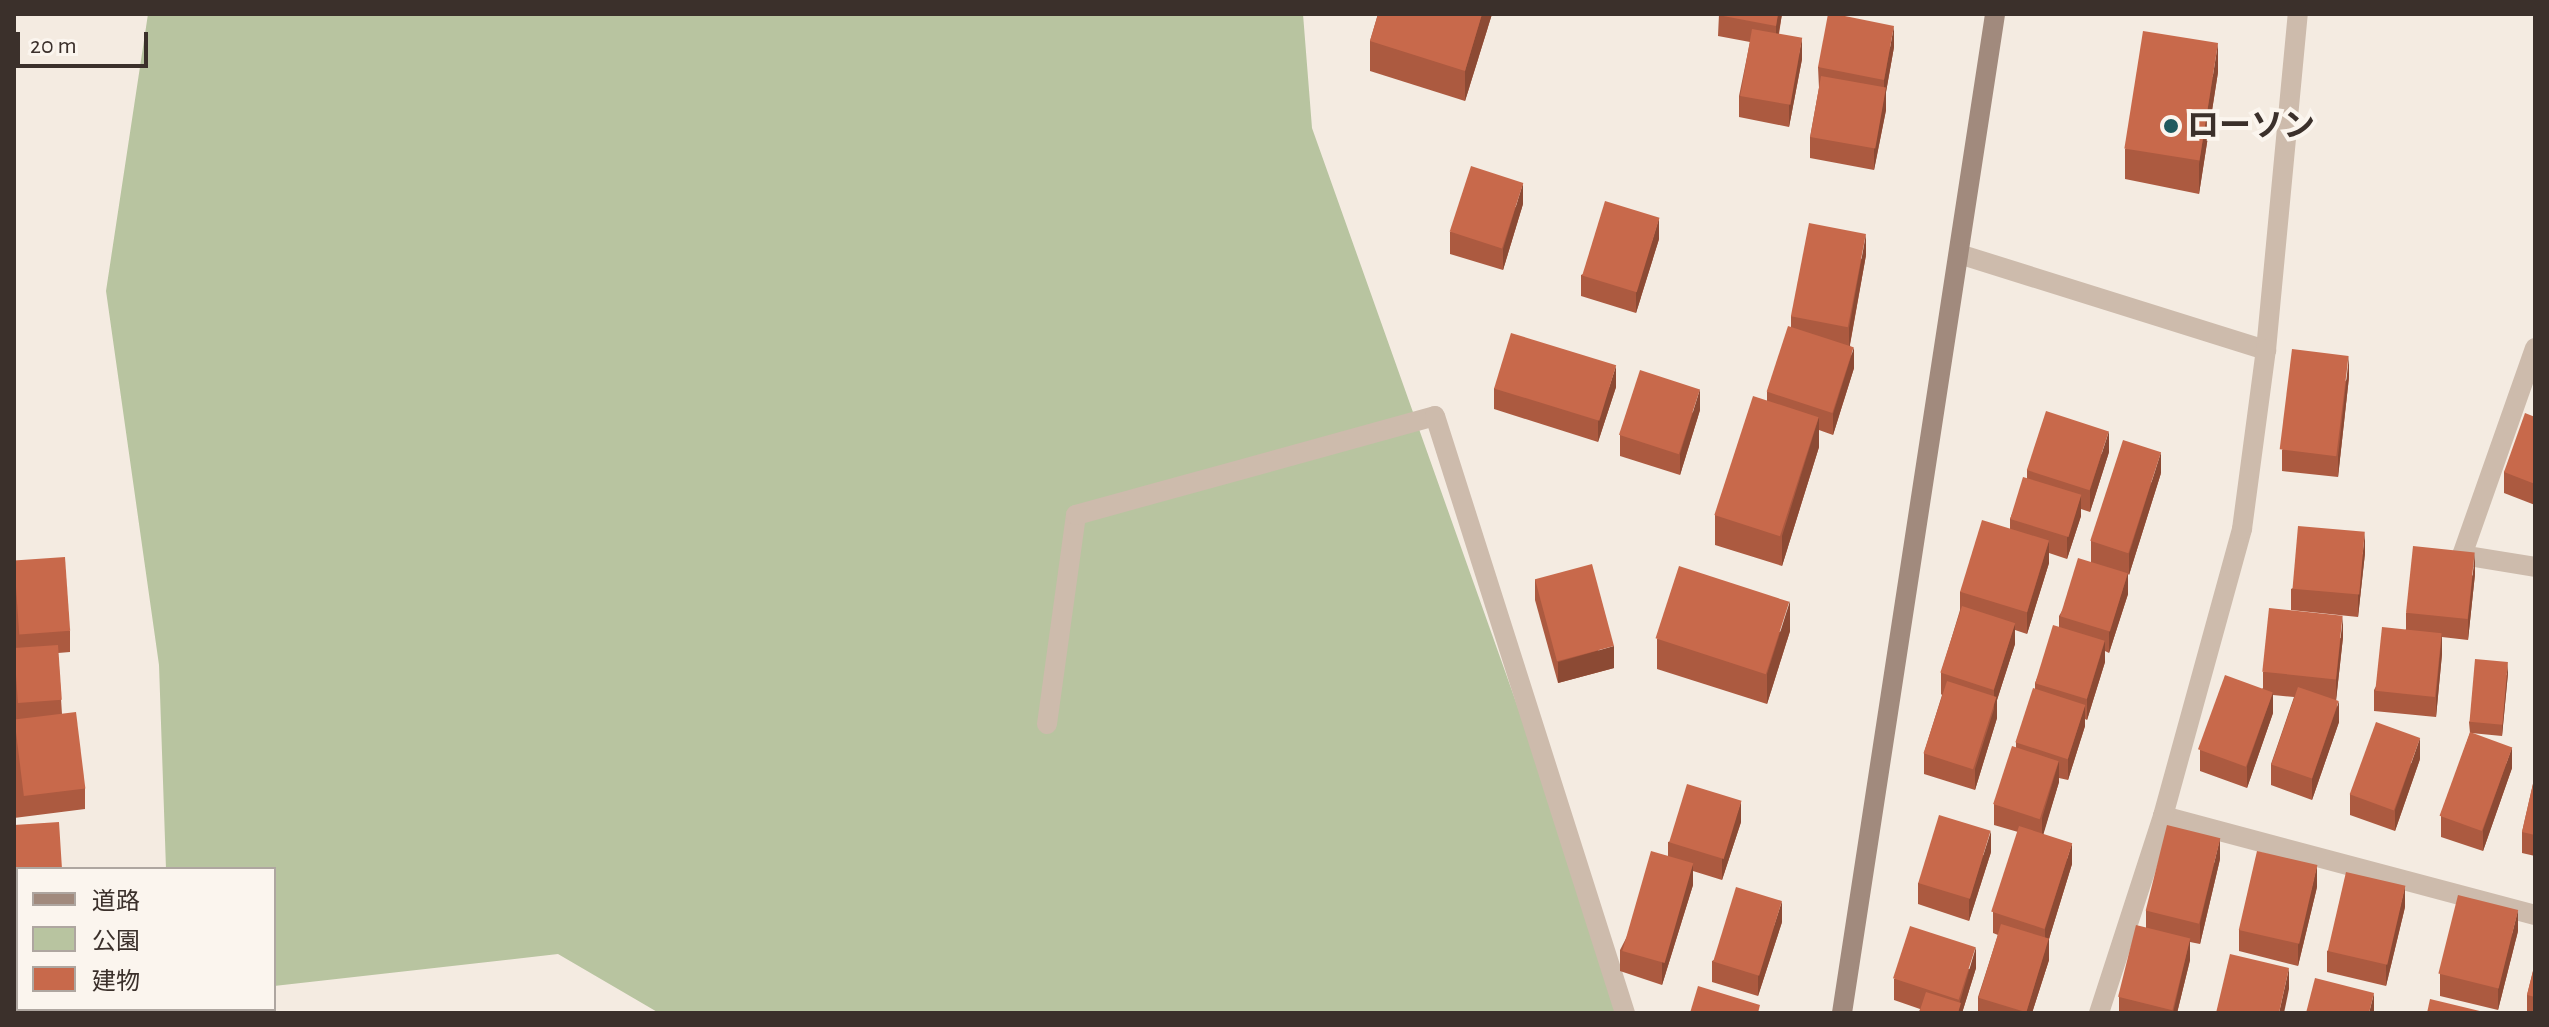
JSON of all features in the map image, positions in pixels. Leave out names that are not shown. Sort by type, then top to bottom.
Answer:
[{"type":"main road","points":[[1842,1013],[1995,14]]},
{"type":"street","points":[[2099,1013],[2163,816],[2242,529],[2266,350],[2298,14]]},
{"type":"street","points":[[1959,254],[2266,350]]},
{"type":"street","points":[[2535,348],[2462,555],[2535,567]]},
{"type":"street","points":[[1047,724],[1076,515],[1435,416],[1625,1013]]},
{"type":"street","points":[[2163,816],[2535,915]]},
{"type":"green space","points":[[148,14],[1303,14],[1312,128],[1543,778],[1616,1013],[659,1013],[558,954],[276,986],[276,867],[166,867],[159,665],[106,291]]},
{"type":"building","points":[[1378,14],[1482,14],[1465,71],[1370,41]]},
{"type":"building","points":[[1719,14],[1778,14],[1776,26]]},
{"type":"building","points":[[1828,14],[1894,26],[1884,80],[1818,67]]},
{"type":"building","points":[[1752,29],[1802,38],[1790,105],[1740,96]]},
{"type":"building","name":"ローソン","points":[[2143,31],[2218,43],[2199,160],[2124,149]]},
{"type":"building","points":[[1821,76],[1886,87],[1875,149],[1810,137]]},
{"type":"building","points":[[1471,166],[1523,183],[1502,249],[1450,232]]},
{"type":"building","points":[[1605,201],[1660,218],[1637,292],[1582,276]]},
{"type":"building","points":[[1809,223],[1866,234],[1848,327],[1791,316]]},
{"type":"building","points":[[1788,326],[1854,347],[1832,413],[1767,392]]},
{"type":"building","points":[[1511,333],[1616,365],[1599,421],[1494,388]]},
{"type":"building","points":[[2292,349],[2349,356],[2336,456],[2280,449]]},
{"type":"building","points":[[1640,370],[1700,389],[1679,454],[1619,435]]},
{"type":"building","points":[[1753,396],[1819,417],[1780,536],[1714,515]]},
{"type":"building","points":[[2046,411],[2109,431],[2090,490],[2027,470]]},
{"type":"building","points":[[2525,413],[2535,417],[2535,484],[2504,472]]},
{"type":"building","points":[[2123,440],[2161,452],[2128,553],[2090,541]]},
{"type":"building","points":[[2023,477],[2081,495],[2068,537],[2010,519]]},
{"type":"building","points":[[1982,520],[2049,540],[2027,612],[1960,592]]},
{"type":"building","points":[[2298,526],[2365,532],[2359,595],[2293,589]]},
{"type":"building","points":[[2413,546],[2475,552],[2468,619],[2406,613]]},
{"type":"building","points":[[65,557],[70,631],[19,634],[14,561]]},
{"type":"building","points":[[2078,558],[2128,573],[2110,632],[2060,616]]},
{"type":"building","points":[[1592,564],[1614,646],[1557,661],[1535,579]]},
{"type":"building","points":[[1679,566],[1789,602],[1766,674],[1656,638]]},
{"type":"building","points":[[1962,606],[2015,623],[1994,690],[1940,673]]},
{"type":"building","points":[[2269,608],[2343,616],[2336,679],[2262,672]]},
{"type":"building","points":[[2053,625],[2105,641],[2087,699],[2035,683]]},
{"type":"building","points":[[2382,627],[2442,633],[2435,697],[2375,691]]},
{"type":"building","points":[[58,645],[62,700],[18,703],[14,648]]},
{"type":"building","points":[[2475,659],[2508,662],[2502,725],[2470,722]]},
{"type":"building","points":[[2225,675],[2273,692],[2246,767],[2198,749]]},
{"type":"building","points":[[1947,681],[1996,697],[1973,769],[1924,753]]},
{"type":"building","points":[[2298,687],[2339,701],[2312,779],[2271,765]]},
{"type":"building","points":[[2033,688],[2085,705],[2068,759],[2015,742]]},
{"type":"building","points":[[76,712],[85,788],[24,796],[14,720]]},
{"type":"building","points":[[2376,722],[2420,738],[2394,810],[2350,794]]},
{"type":"building","points":[[2470,732],[2512,747],[2482,831],[2440,816]]},
{"type":"building","points":[[2012,746],[2059,761],[2040,819],[1993,804]]},
{"type":"building","points":[[2535,775],[2535,835],[2522,832]]},
{"type":"building","points":[[1687,784],[1742,801],[1724,859],[1669,842]]},
{"type":"building","points":[[1939,815],[1991,831],[1970,899],[1918,883]]},
{"type":"building","points":[[59,822],[62,867],[16,867],[16,917],[14,917],[14,825]]},
{"type":"building","points":[[2167,825],[2220,838],[2199,924],[2146,910]]},
{"type":"building","points":[[2019,826],[2072,843],[2044,929],[1991,912]]},
{"type":"building","points":[[1651,851],[1693,863],[1665,963],[1622,951]]},
{"type":"building","points":[[2257,851],[2317,865],[2299,944],[2239,930]]},
{"type":"building","points":[[2346,872],[2405,886],[2387,965],[2328,951]]},
{"type":"building","points":[[1736,887],[1782,901],[1759,976],[1713,962]]},
{"type":"building","points":[[2458,895],[2518,910],[2499,989],[2438,974]]},
{"type":"building","points":[[2001,924],[2049,939],[2026,1012],[1978,998]]},
{"type":"building","points":[[2136,925],[2190,939],[2172,1010],[2118,997]]},
{"type":"building","points":[[1910,926],[1976,947],[1959,1000],[1893,978]]},
{"type":"building","points":[[2230,954],[2289,968],[2279,1013],[2216,1013]]},
{"type":"building","points":[[2535,963],[2535,997],[2527,995]]},
{"type":"building","points":[[2315,978],[2374,993],[2369,1013],[2306,1013]]},
{"type":"building","points":[[1698,986],[1760,1005],[1758,1013],[1690,1013]]},
{"type":"building","points":[[1926,992],[1961,1003],[1958,1013],[1919,1013]]},
{"type":"building","points":[[2430,999],[2488,1013],[2427,1013]]},
{"type":"place","name":"ローソン","points":[[2171,126]]}]
